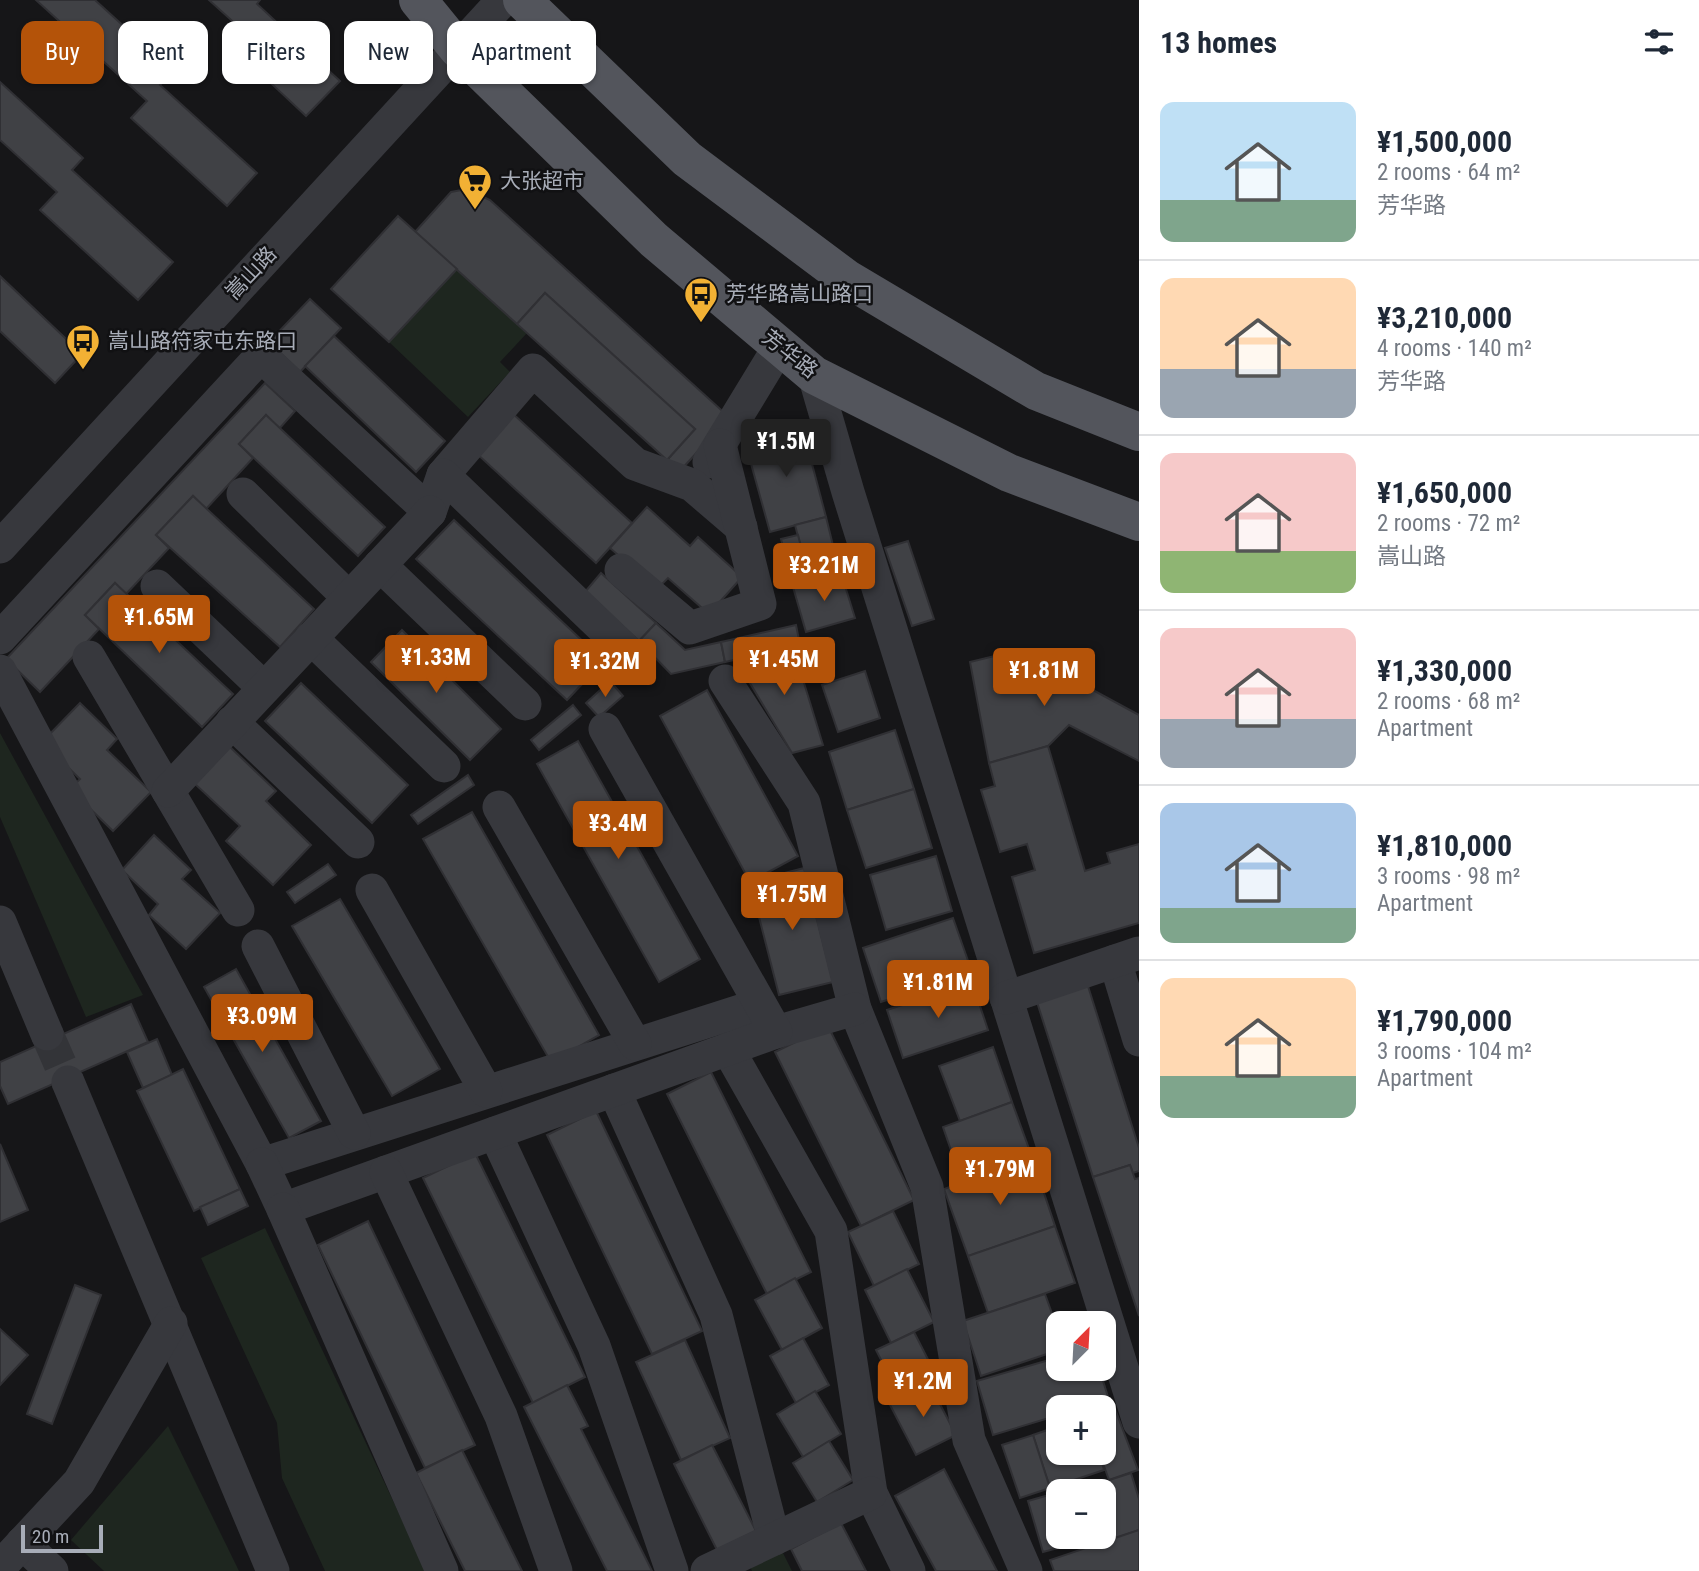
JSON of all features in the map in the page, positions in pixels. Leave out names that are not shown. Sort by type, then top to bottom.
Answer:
[{"type":"main road","name":"芳华路","points":[[418,0],[447,37]]},
{"type":"main road","points":[[522,0],[687,159],[846,278],[1036,391],[1139,432]]},
{"type":"main road","name":"芳华路","points":[[494,84],[654,240],[814,375],[1009,473],[1139,522]]},
{"type":"street","name":"嵩山路","points":[[465,21],[479,0]]},
{"type":"street","name":"嵩山路","points":[[477,21],[503,0]]},
{"type":"street","name":"嵩山路","points":[[0,522],[447,46]]},
{"type":"street","name":"嵩山路","points":[[0,547],[447,46]]},
{"type":"street","points":[[692,485],[720,445],[779,347]]},
{"type":"street","points":[[0,638],[261,356],[430,512]]},
{"type":"street","points":[[168,791],[430,512],[443,475],[533,370],[635,464],[692,485],[741,527]]},
{"type":"street","points":[[814,375],[848,492],[1139,1422]]},
{"type":"street","points":[[621,570],[690,628],[760,604],[720,445]]},
{"type":"street","points":[[443,475],[630,654]]},
{"type":"street","points":[[243,494],[349,598]]},
{"type":"street","points":[[380,565],[524,704]]},
{"type":"street","points":[[157,586],[264,688]]},
{"type":"street","points":[[311,638],[443,766]]},
{"type":"street","points":[[89,657],[238,910]]},
{"type":"street","points":[[0,671],[262,1164],[442,1571]]},
{"type":"street","points":[[725,681],[804,803],[855,1009],[927,1186],[969,1440],[1026,1571]]},
{"type":"street","points":[[232,722],[358,842]]},
{"type":"street","points":[[605,729],[767,1018]]},
{"type":"street","points":[[499,807],[635,1044]]},
{"type":"street","points":[[372,890],[486,1091]]},
{"type":"street","points":[[0,922],[47,1034]]},
{"type":"street","points":[[258,946],[354,1133]]},
{"type":"street","points":[[1006,998],[1127,957],[1139,1040]]},
{"type":"street","points":[[262,1164],[635,1044],[767,1018],[855,1009]]},
{"type":"street","points":[[283,1209],[728,1049],[767,1018]]},
{"type":"street","points":[[728,1049],[831,1231],[871,1493],[909,1571]]},
{"type":"street","points":[[68,1082],[273,1571]]},
{"type":"street","points":[[614,1090],[716,1315],[774,1539]]},
{"type":"street","points":[[495,1133],[594,1346],[672,1571]]},
{"type":"street","points":[[386,1172],[501,1416],[556,1571]]},
{"type":"street","points":[[0,1567],[79,1482],[171,1323]]},
{"type":"street","points":[[707,1571],[871,1493]]},
{"type":"street","points":[[22,1543],[52,1571]]},
{"type":"shaded area","points":[[457,269],[527,333],[500,362],[510,372],[468,417],[389,342]]},
{"type":"shaded area","points":[[0,733],[143,995],[86,1017],[0,817]]},
{"type":"shaded area","points":[[265,1228],[426,1571],[325,1571],[282,1478],[277,1423],[201,1258]]},
{"type":"shaded area","points":[[168,1426],[239,1571],[104,1571],[71,1540]]},
{"type":"shaded area","points":[[780,1547],[792,1571],[752,1571],[748,1562]]},
{"type":"building","points":[[36,0],[95,0],[118,21],[118,75],[104,62],[104,21],[59,21]]},
{"type":"building","points":[[209,0],[260,0],[257,4],[275,21],[232,21]]},
{"type":"building","points":[[330,72],[340,81],[306,116],[272,84],[330,84]]},
{"type":"building","points":[[0,82],[83,158],[72,170],[173,262],[138,300],[40,210],[57,192],[0,140]]},
{"type":"building","points":[[128,84],[161,84],[257,173],[227,206],[131,118],[147,101]]},
{"type":"building","points":[[467,189],[490,200],[729,417],[680,471],[667,460],[695,429],[545,293],[517,324],[415,232],[451,192]]},
{"type":"building","points":[[398,216],[457,269],[389,342],[331,289]]},
{"type":"building","points":[[0,276],[82,354],[55,383],[0,331]]},
{"type":"building","points":[[545,293],[695,429],[667,460],[517,324]]},
{"type":"building","points":[[310,299],[341,328],[300,372],[269,342]]},
{"type":"building","points":[[334,336],[445,441],[416,472],[305,366]]},
{"type":"building","points":[[265,383],[295,411],[279,429],[266,415],[239,444],[253,458],[206,509],[193,496],[156,535],[169,548],[126,594],[115,583],[85,615],[99,629],[40,692],[6,659]]},
{"type":"building","points":[[511,412],[632,523],[596,563],[475,452]]},
{"type":"building","points":[[266,415],[385,527],[358,556],[239,444]]},
{"type":"building","points":[[802,426],[826,517],[770,532],[745,442]]},
{"type":"building","points":[[193,496],[314,609],[280,647],[156,535]]},
{"type":"building","points":[[647,507],[690,546],[698,537],[742,577],[709,614],[668,578],[657,589],[610,548]]},
{"type":"building","points":[[826,517],[839,570],[809,578],[795,525]]},
{"type":"building","points":[[454,520],[604,661],[567,700],[416,559]]},
{"type":"building","points":[[798,535],[809,578],[793,583],[781,539]]},
{"type":"building","points":[[908,541],[934,619],[912,626],[885,548]]},
{"type":"building","points":[[601,573],[656,623],[639,641],[585,592]]},
{"type":"building","points":[[841,573],[855,618],[806,632],[793,587]]},
{"type":"building","points":[[115,583],[233,694],[202,727],[85,615]]},
{"type":"building","points":[[656,623],[685,650],[721,642],[725,662],[671,674],[639,641]]},
{"type":"building","points":[[796,625],[800,645],[725,662],[721,642]]},
{"type":"building","points":[[402,630],[501,729],[470,760],[371,662]]},
{"type":"building","points":[[793,647],[823,745],[792,753],[736,660]]},
{"type":"building","points":[[1019,650],[1139,715],[1139,761],[1069,725],[1048,746],[989,763],[970,662]]},
{"type":"building","points":[[865,671],[880,718],[838,732],[822,685]]},
{"type":"building","points":[[610,681],[623,696],[599,717],[586,703]]},
{"type":"building","points":[[301,683],[408,785],[372,823],[265,721]]},
{"type":"building","points":[[707,690],[798,856],[750,882],[660,716]]},
{"type":"building","points":[[80,703],[117,739],[107,750],[151,792],[113,831],[70,789],[80,779],[42,742]]},
{"type":"building","points":[[573,705],[581,715],[539,750],[531,740]]},
{"type":"building","points":[[895,730],[914,789],[847,810],[829,752]]},
{"type":"building","points":[[578,741],[700,959],[659,982],[537,764]]},
{"type":"building","points":[[229,746],[276,791],[266,801],[311,845],[273,885],[226,841],[240,826],[194,783]]},
{"type":"building","points":[[1048,746],[1085,871],[1110,863],[1107,853],[1139,844],[1139,923],[1034,953],[1012,877],[1035,870],[1027,844],[1000,852],[981,790],[995,786],[989,763]]},
{"type":"building","points":[[468,775],[474,785],[418,824],[411,815]]},
{"type":"building","points":[[914,789],[932,848],[866,868],[847,810]]},
{"type":"building","points":[[472,812],[599,1035],[551,1062],[423,839]]},
{"type":"building","points":[[154,835],[191,870],[182,879],[220,913],[186,949],[149,915],[158,904],[122,870]]},
{"type":"building","points":[[936,856],[952,911],[886,930],[870,875]]},
{"type":"building","points":[[328,864],[336,875],[295,903],[287,892]]},
{"type":"building","points":[[804,868],[833,982],[779,995],[750,882]]},
{"type":"building","points":[[340,899],[440,1069],[392,1096],[292,926]]},
{"type":"building","points":[[953,918],[972,972],[881,1002],[863,948]]},
{"type":"building","points":[[236,969],[321,1121],[289,1138],[204,987]]},
{"type":"building","points":[[972,982],[988,1030],[903,1058],[887,1010]]},
{"type":"building","points":[[1087,983],[1139,1148],[1139,1171],[1133,1173],[1130,1165],[1093,1177],[1036,999]]},
{"type":"building","points":[[131,1004],[148,1042],[8,1104],[0,1086],[0,1062]]},
{"type":"building","points":[[828,1026],[914,1200],[861,1226],[775,1052]]},
{"type":"building","points":[[157,1039],[172,1075],[143,1088],[127,1052]]},
{"type":"building","points":[[993,1047],[1012,1102],[960,1121],[939,1066]]},
{"type":"building","points":[[183,1069],[240,1189],[194,1211],[137,1091]]},
{"type":"building","points":[[711,1072],[811,1272],[767,1294],[667,1094]]},
{"type":"building","points":[[1012,1102],[1032,1157],[962,1182],[943,1127]]},
{"type":"building","points":[[596,1111],[702,1331],[652,1354],[547,1135]]},
{"type":"building","points":[[0,1144],[28,1210],[0,1222]]},
{"type":"building","points":[[475,1153],[585,1377],[533,1403],[423,1178]]},
{"type":"building","points":[[1032,1157],[1055,1226],[968,1256],[944,1189]]},
{"type":"building","points":[[1130,1165],[1135,1179],[1139,1178],[1139,1316],[1093,1177]]},
{"type":"building","points":[[240,1189],[248,1206],[208,1225],[200,1207]]},
{"type":"building","points":[[893,1211],[919,1264],[874,1286],[848,1232]]},
{"type":"building","points":[[368,1221],[475,1445],[425,1468],[318,1245]]},
{"type":"building","points":[[1055,1226],[1075,1283],[988,1313],[968,1256]]},
{"type":"building","points":[[907,1269],[934,1322],[891,1343],[865,1290]]},
{"type":"building","points":[[795,1278],[822,1328],[782,1350],[755,1300]]},
{"type":"building","points":[[75,1285],[101,1295],[52,1424],[27,1414]]},
{"type":"building","points":[[1045,1294],[1051,1311],[1046,1311],[1046,1354],[981,1376],[963,1321]]},
{"type":"building","points":[[0,1329],[28,1355],[0,1385]]},
{"type":"building","points":[[914,1332],[938,1379],[900,1397],[876,1350]]},
{"type":"building","points":[[803,1338],[829,1385],[796,1403],[770,1356]]},
{"type":"building","points":[[685,1340],[730,1438],[681,1460],[636,1362]]},
{"type":"building","points":[[1046,1361],[1046,1381],[1103,1381],[1107,1395],[1046,1395],[1046,1419],[993,1435],[977,1381]]},
{"type":"building","points":[[929,1383],[956,1435],[916,1455],[889,1403]]},
{"type":"building","points":[[567,1385],[588,1426],[581,1429],[652,1571],[607,1571],[524,1407]]},
{"type":"building","points":[[815,1391],[841,1434],[803,1457],[777,1414]]},
{"type":"building","points":[[1116,1412],[1138,1470],[1109,1479],[1104,1465],[1116,1465]]},
{"type":"building","points":[[1046,1430],[1046,1465],[1103,1465],[1104,1470],[1077,1479],[1047,1479],[1033,1435]]},
{"type":"building","points":[[1033,1435],[1047,1479],[1046,1489],[1020,1498],[1002,1445]]},
{"type":"building","points":[[829,1441],[853,1480],[817,1502],[793,1463]]},
{"type":"building","points":[[712,1445],[756,1531],[717,1550],[674,1464]]},
{"type":"building","points":[[462,1450],[522,1571],[465,1571],[416,1473]]},
{"type":"building","points":[[944,1469],[997,1571],[936,1571],[895,1496]]},
{"type":"building","points":[[1131,1473],[1139,1499],[1139,1530],[1116,1538],[1116,1479],[1112,1479]]},
{"type":"building","points":[[1046,1496],[1046,1549],[1054,1549],[1043,1552],[1028,1501]]},
{"type":"building","points":[[841,1523],[866,1571],[802,1571],[791,1549]]},
{"type":"building","points":[[1139,1530],[1139,1571],[1054,1571],[1050,1560],[1083,1549],[1116,1549],[1116,1538]]},
{"type":"tunnel","points":[[47,1034],[68,1082]]},
{"type":"place","name":"大张超市","points":[[475,211]]},
{"type":"place","name":"芳华路嵩山路口","points":[[701,324]]},
{"type":"place","name":"嵩山路符家屯东路口","points":[[83,371]]}]
